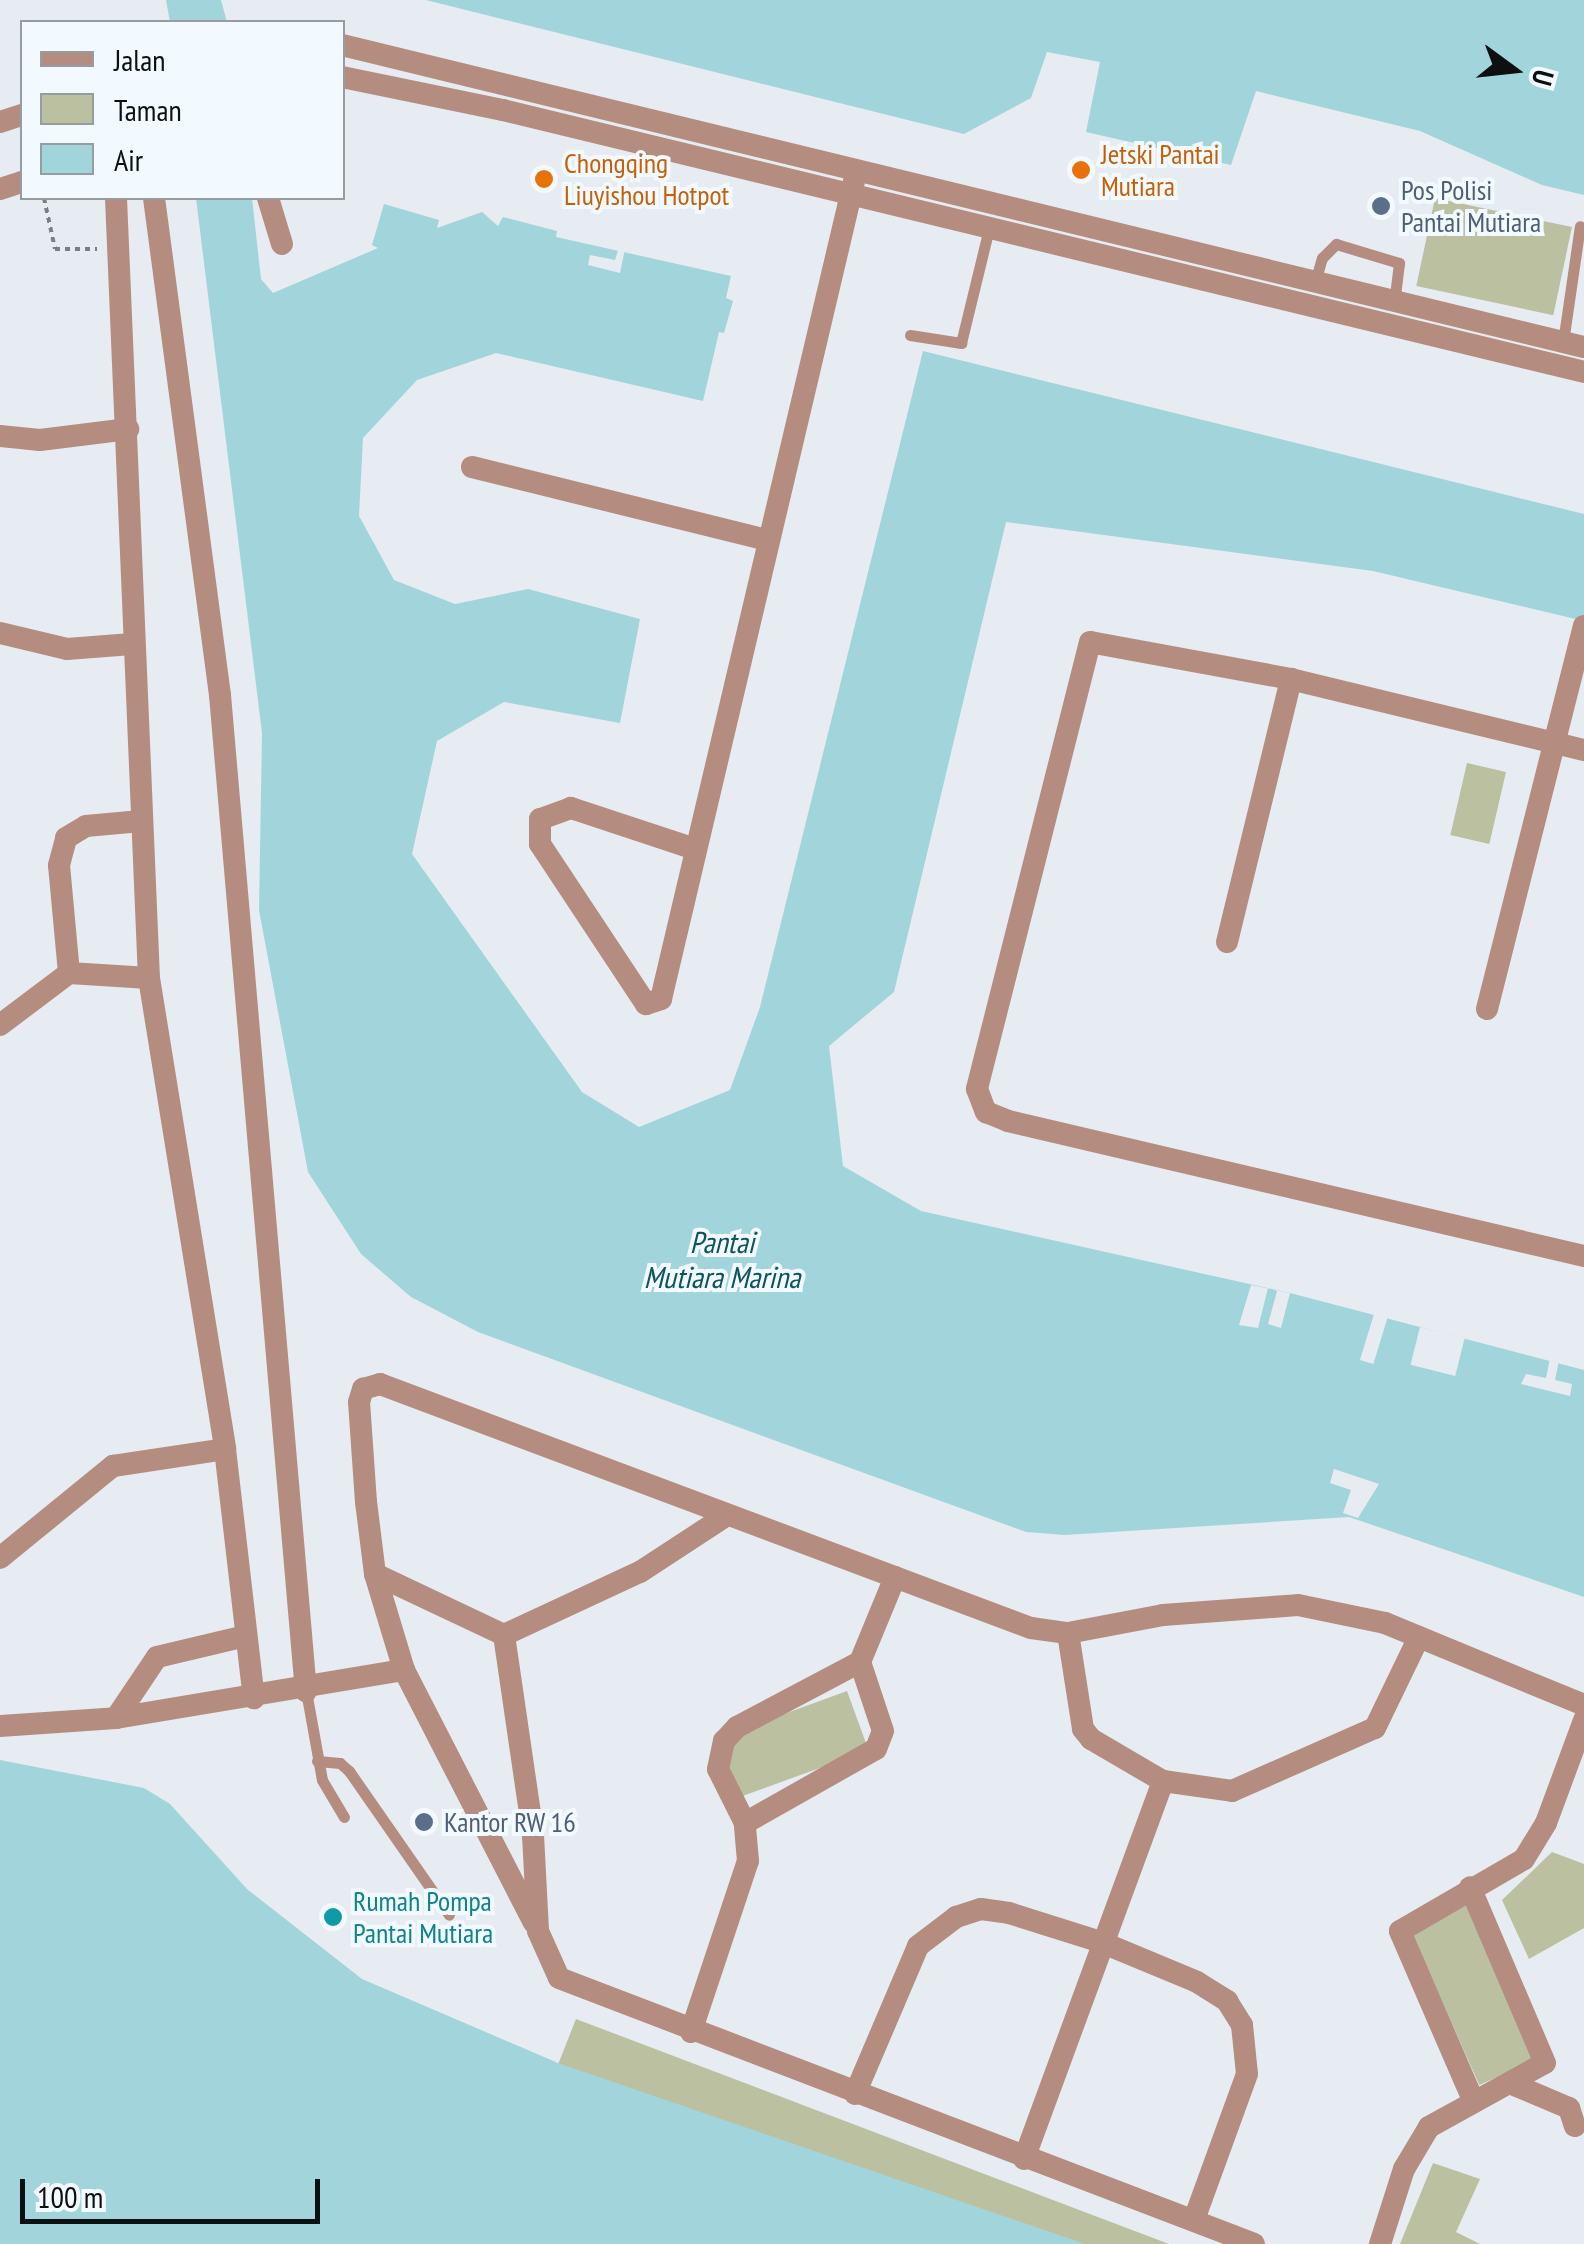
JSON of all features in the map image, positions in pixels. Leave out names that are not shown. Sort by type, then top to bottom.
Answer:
[{"type":"street","points":[[345,46],[853,184],[989,228],[1584,372]]},
{"type":"street","points":[[345,78],[1314,282],[1574,344]]},
{"type":"street","points":[[695,849],[570,808],[540,819],[540,844],[646,1004],[661,1000],[766,540],[853,184]]},
{"type":"street","points":[[116,200],[149,978],[224,1449],[254,1698]]},
{"type":"street","points":[[154,200],[220,695],[306,1691]]},
{"type":"street","points":[[269,200],[282,244]]},
{"type":"street","points":[[0,436],[40,440],[128,429]]},
{"type":"street","points":[[472,468],[766,540]]},
{"type":"street","points":[[1487,1010],[1583,629]]},
{"type":"street","points":[[0,632],[66,649],[132,644]]},
{"type":"street","points":[[1584,750],[1292,679],[1107,640],[1087,646],[977,1089],[981,1106],[1008,1121],[1584,1256]]},
{"type":"street","points":[[1227,942],[1292,679]]},
{"type":"street","points":[[69,973],[59,865],[66,838],[86,826],[141,821]]},
{"type":"street","points":[[0,1025],[69,973],[149,978]]},
{"type":"street","points":[[1254,2244],[1024,2160],[559,1978],[404,1670],[375,1574],[359,1402],[370,1386],[388,1386],[724,1517],[1031,1628],[1068,1633],[1164,1615],[1298,1606],[1419,1637],[1584,1705]]},
{"type":"street","points":[[0,1558],[113,1466],[224,1449]]},
{"type":"street","points":[[504,1635],[640,1572],[724,1517]]},
{"type":"street","points":[[375,1574],[504,1635]]},
{"type":"street","points":[[691,2032],[742,1895],[748,1861],[744,1823],[718,1769],[724,1741],[737,1727],[860,1662],[895,1577]]},
{"type":"street","points":[[1068,1633],[1083,1729],[1099,1746],[1163,1780],[1232,1791],[1365,1736],[1382,1720],[1419,1637]]},
{"type":"street","points":[[504,1635],[533,1834],[538,1930]]},
{"type":"street","points":[[116,1718],[157,1656],[246,1636]]},
{"type":"street","points":[[744,1823],[876,1748],[883,1731],[860,1662]]},
{"type":"street","points":[[0,1726],[116,1718],[306,1691],[404,1670]]},
{"type":"street","points":[[1473,2100],[1399,1939],[1403,1924],[1515,1865],[1537,1842],[1584,1720]]},
{"type":"street","points":[[1024,2160],[1163,1780]]},
{"type":"street","points":[[1380,2244],[1418,2140],[1440,2117],[1542,2069],[1546,2057],[1470,1887]]},
{"type":"street","points":[[855,2094],[918,1946],[956,1917],[981,1909],[1010,1913],[1102,1942],[1197,1982],[1227,2001],[1242,2026],[1247,2074],[1194,2220]]},
{"type":"street","points":[[1512,2084],[1569,2108],[1575,2126]]},
{"type":"lane","points":[[1574,344],[1580,226]]},
{"type":"lane","points":[[910,335],[961,342],[989,228]]},
{"type":"lane","points":[[1314,282],[1322,258],[1336,244],[1399,263],[1394,301]]},
{"type":"lane","points":[[306,1691],[317,1762],[344,1817]]},
{"type":"lane","points":[[317,1762],[340,1763],[349,1771],[449,1915]]},
{"type":"path","points":[[44,200],[55,248],[120,249]]},
{"type":"green space","points":[[1435,198],[1572,227],[1553,315],[1416,286]]},
{"type":"green space","points":[[1467,763],[1506,772],[1489,844],[1450,835]]},
{"type":"green space","points":[[847,1691],[869,1750],[737,1798],[715,1739]]},
{"type":"green space","points":[[1552,1852],[1584,1864],[1584,1928],[1529,1959],[1502,1900]]},
{"type":"green space","points":[[1467,1900],[1538,2059],[1479,2085],[1409,1926]]},
{"type":"green space","points":[[576,2019],[1169,2244],[787,2244],[504,2201]]},
{"type":"green space","points":[[1433,2163],[1480,2179],[1456,2232],[1480,2244],[1400,2244]]},
{"type":"water","points":[[166,0],[221,0],[226,20],[170,20]]},
{"type":"water","points":[[426,0],[1584,0],[1584,195],[1542,185],[1420,131],[1256,91],[1231,165],[1086,132],[1100,62],[1047,52],[1031,98],[964,134]]},
{"type":"water","name":"Pantai Mutiara Marina","points":[[196,200],[252,200],[261,279],[273,293],[378,248],[372,245],[384,204],[439,220],[437,228],[482,212],[498,226],[503,217],[557,231],[556,237],[731,276],[726,298],[733,301],[724,333],[719,332],[703,401],[496,353],[417,380],[363,438],[359,516],[394,580],[455,604],[528,589],[640,619],[620,723],[504,702],[437,741],[412,854],[582,1092],[639,1127],[730,1090],[760,1007],[923,351],[1584,514],[1584,621],[1373,571],[1006,522],[894,992],[829,1046],[843,1166],[921,1211],[1290,1293],[1584,1370],[1584,1597],[1349,1517],[1065,1535],[1026,1532],[478,1332],[411,1297],[361,1254],[308,1172],[259,910],[262,733]]},
{"type":"water","points":[[0,1760],[144,1788],[170,1804],[247,1889],[362,1979],[558,2063],[1085,2244],[0,2244]]},
{"type":"pier","points":[[619,247],[625,249],[620,273],[588,265],[590,255],[615,260]]},
{"type":"pier","points":[[1251,1285],[1268,1288],[1258,1328],[1239,1325]]},
{"type":"pier","points":[[1272,1289],[1290,1293],[1281,1328],[1268,1324],[1277,1291]]},
{"type":"pier","points":[[1374,1314],[1387,1318],[1373,1364],[1360,1360]]},
{"type":"pier","points":[[1420,1327],[1465,1338],[1455,1376],[1411,1365]]},
{"type":"pier","points":[[1550,1358],[1559,1360],[1555,1380],[1572,1384],[1570,1396],[1521,1384],[1526,1374],[1546,1378]]},
{"type":"pier","points":[[1334,1469],[1379,1484],[1358,1518],[1343,1513],[1351,1490],[1330,1483]]},
{"type":"place","name":"Jetski Pantai Mutiara","points":[[1081,170]]},
{"type":"place","name":"Chongqing Liuyishou Hotpot","points":[[544,179]]},
{"type":"place","name":"Pos Polisi Pantai Mutiara","points":[[1381,206]]},
{"type":"place","name":"Kantor RW 16","points":[[424,1822]]},
{"type":"place","name":"Rumah Pompa Pantai Mutiara","points":[[333,1917]]}]
